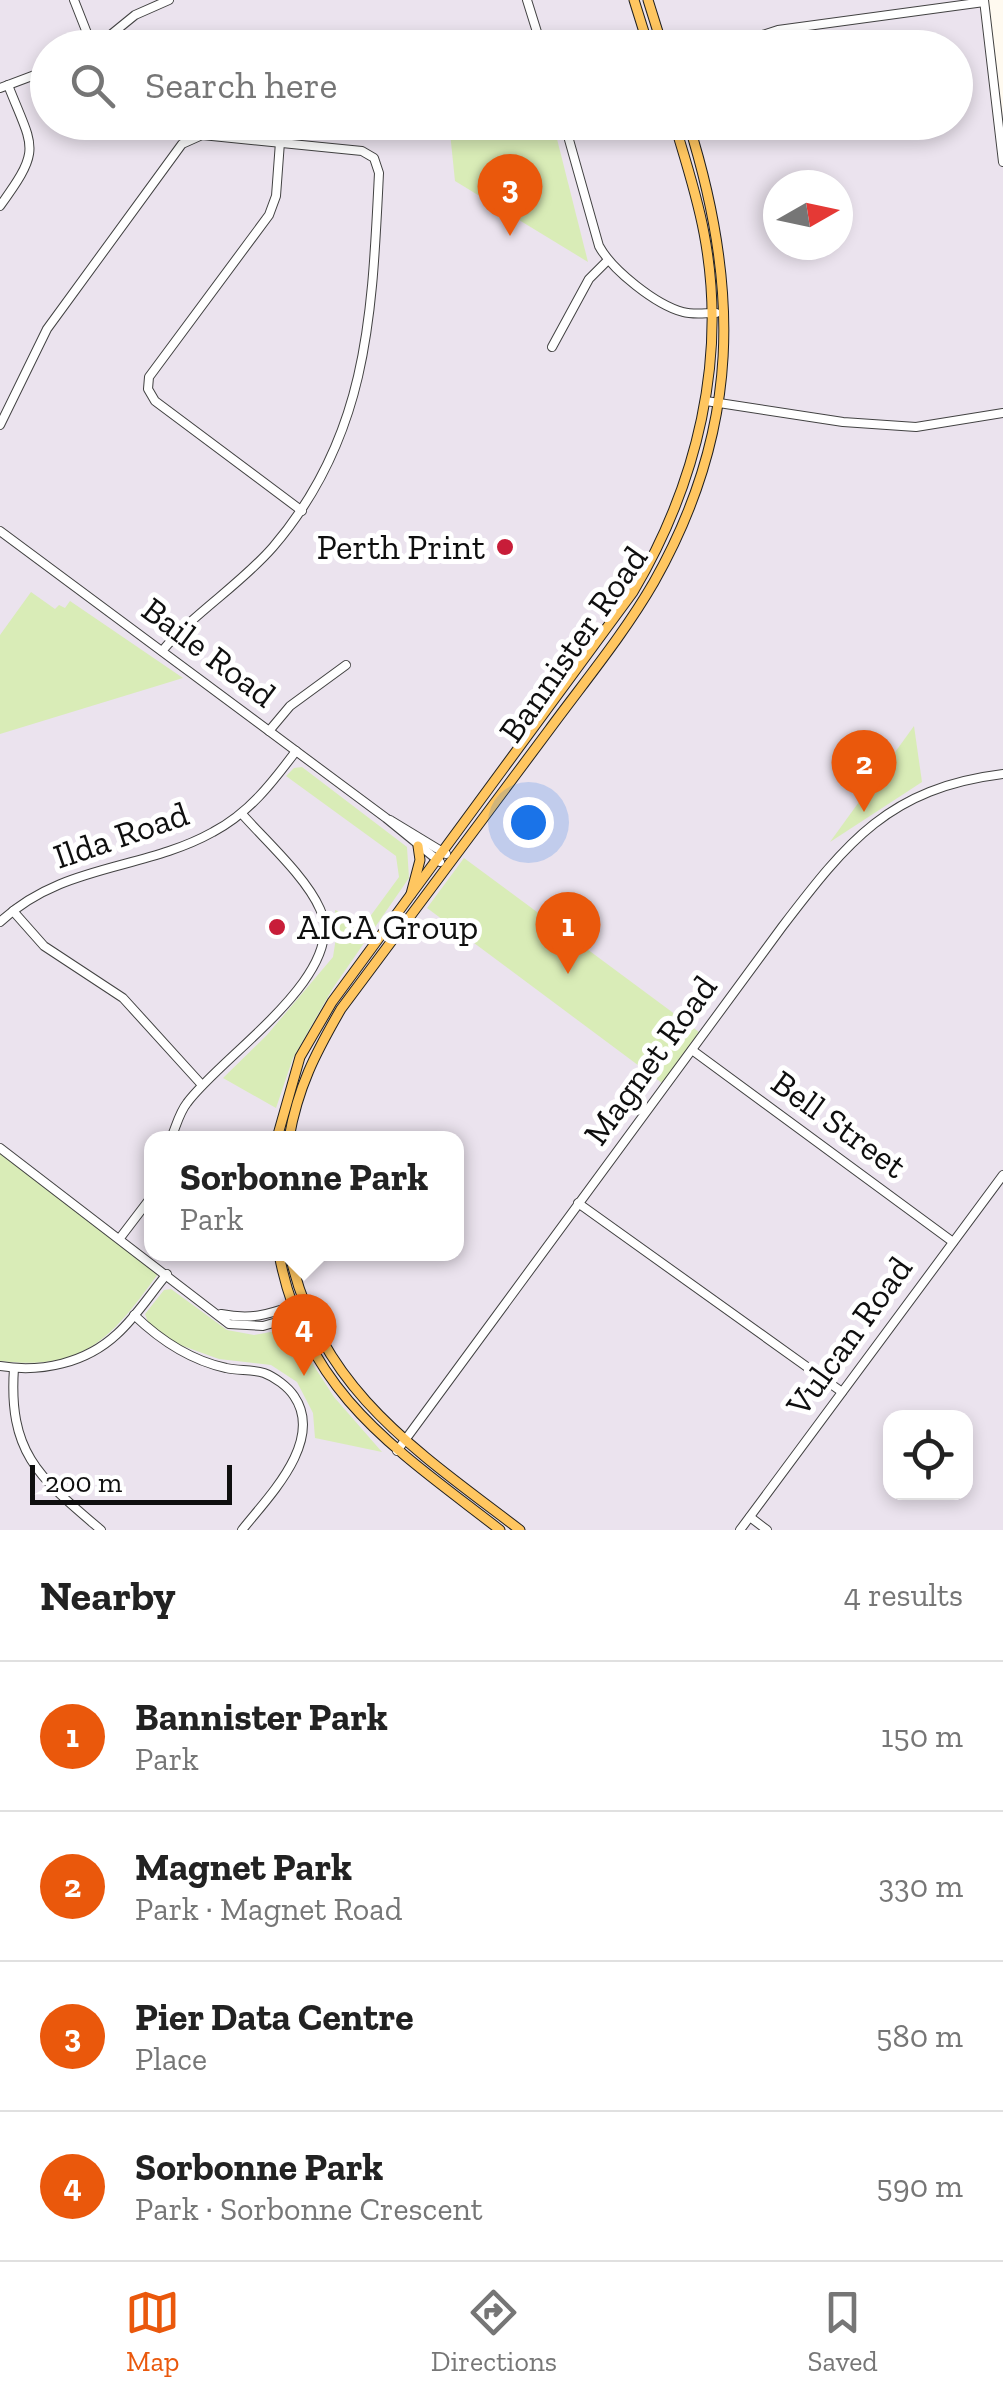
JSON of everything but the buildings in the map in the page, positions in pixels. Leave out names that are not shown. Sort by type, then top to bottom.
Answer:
[{"type":"main road","points":[[634,0],[643,30]]},
{"type":"main road","points":[[648,0],[657,30]]},
{"type":"main road","name":"Bannister Road","points":[[279,1131],[300,1057],[332,1002],[613,620],[648,568],[686,480],[706,401],[712,314],[704,233],[679,140]]},
{"type":"main road","name":"Bannister Road","points":[[290,1131],[299,1090],[341,1009],[610,647],[653,584],[698,487],[719,403],[726,313],[717,230],[693,140]]},
{"type":"main road","points":[[411,897],[420,860],[418,846]]},
{"type":"main road","points":[[281,1261],[296,1317],[335,1385],[363,1420],[396,1451],[500,1530]]},
{"type":"main road","points":[[292,1261],[306,1308],[346,1380],[373,1412],[520,1530]]},
{"type":"street","points":[[74,0],[86,30]]},
{"type":"street","points":[[117,30],[135,15],[169,0]]},
{"type":"street","points":[[527,0],[536,30]]},
{"type":"street","points":[[778,30],[984,1],[1003,162]]},
{"type":"street","points":[[0,206],[23,174],[31,148],[4,86],[30,77]]},
{"type":"street","points":[[0,425],[47,330],[182,144],[191,140]]},
{"type":"street","points":[[162,651],[180,630],[270,550],[302,511],[328,469],[346,426],[356,387],[374,288],[379,173],[374,158],[362,152],[258,140]]},
{"type":"street","points":[[569,140],[599,246],[608,261],[620,274],[684,313],[726,313]]},
{"type":"street","points":[[280,142],[276,196],[269,215],[150,377],[148,390],[155,402],[302,511]]},
{"type":"street","points":[[552,347],[589,279],[608,261]]},
{"type":"street","points":[[706,401],[843,422],[916,428],[1003,413]]},
{"type":"street","name":"Baile Road","points":[[0,531],[386,818],[418,846],[440,856]]},
{"type":"street","points":[[269,732],[290,706],[346,665]]},
{"type":"street","name":"Ilda Road","points":[[0,922],[49,887],[84,873],[182,846],[214,832],[242,814],[296,751]]},
{"type":"street","name":"Magnet Road","points":[[396,1451],[849,843],[879,819],[919,796],[1003,774]]},
{"type":"street","points":[[174,1131],[185,1105],[298,990],[324,949],[322,913],[312,894],[242,814]]},
{"type":"street","name":"Baile Road","points":[[386,818],[403,825],[449,862]]},
{"type":"street","points":[[12,910],[44,946],[123,998],[202,1085]]},
{"type":"street","name":"Bell Street","points":[[692,1050],[953,1242]]},
{"type":"street","points":[[0,1148],[144,1256]]},
{"type":"street","name":"Vulcan Road","points":[[740,1530],[1003,1174]]},
{"type":"street","points":[[578,1203],[842,1392]]},
{"type":"street","points":[[120,1238],[144,1206]]},
{"type":"street","points":[[150,1261],[229,1324],[245,1327],[296,1317],[306,1308]]},
{"type":"street","points":[[0,1366],[46,1367],[76,1359],[116,1336],[167,1274]]},
{"type":"street","points":[[216,1313],[246,1319],[292,1306],[306,1308]]},
{"type":"street","points":[[134,1316],[164,1344],[225,1368],[264,1373],[297,1400],[303,1436],[295,1455],[242,1530]]},
{"type":"street","points":[[14,1368],[13,1403],[20,1438],[32,1466],[100,1530]]},
{"type":"street","points":[[750,1517],[767,1530]]},
{"type":"shaded area","points":[[0,0],[987,0],[1003,118],[1003,1530],[0,1530]]},
{"type":"green space","points":[[451,140],[557,140],[588,262],[455,181]]},
{"type":"green space","points":[[31,592],[55,609],[59,605],[65,608],[70,601],[183,678],[0,734],[0,635]]},
{"type":"green space","points":[[914,726],[922,782],[830,842]]},
{"type":"green space","points":[[302,767],[407,847],[409,878],[333,988],[293,1058],[276,1108],[223,1078],[267,1035],[333,957],[335,910],[366,922],[399,877],[396,856],[286,776],[294,768]]},
{"type":"green space","points":[[464,858],[699,1032],[662,1083],[427,908]]},
{"type":"green space","points":[[0,1152],[158,1274],[110,1332],[75,1355],[29,1363],[0,1361]]},
{"type":"green space","points":[[171,1289],[227,1330],[254,1335],[282,1330],[294,1335],[334,1397],[382,1452],[315,1438],[313,1413],[297,1382],[271,1365],[219,1359],[169,1341],[148,1322],[145,1314],[164,1290]]},
{"type":"place","name":"Pier Data Centre","points":[[510,236]]},
{"type":"place","name":"Perth Print","points":[[505,547]]},
{"type":"place","name":"Magnet Park","points":[[864,812]]},
{"type":"place","name":"AICA Group","points":[[277,927]]},
{"type":"place","name":"Bannister Park","points":[[568,974]]},
{"type":"place","name":"Sorbonne Park","points":[[304,1376]]}]
